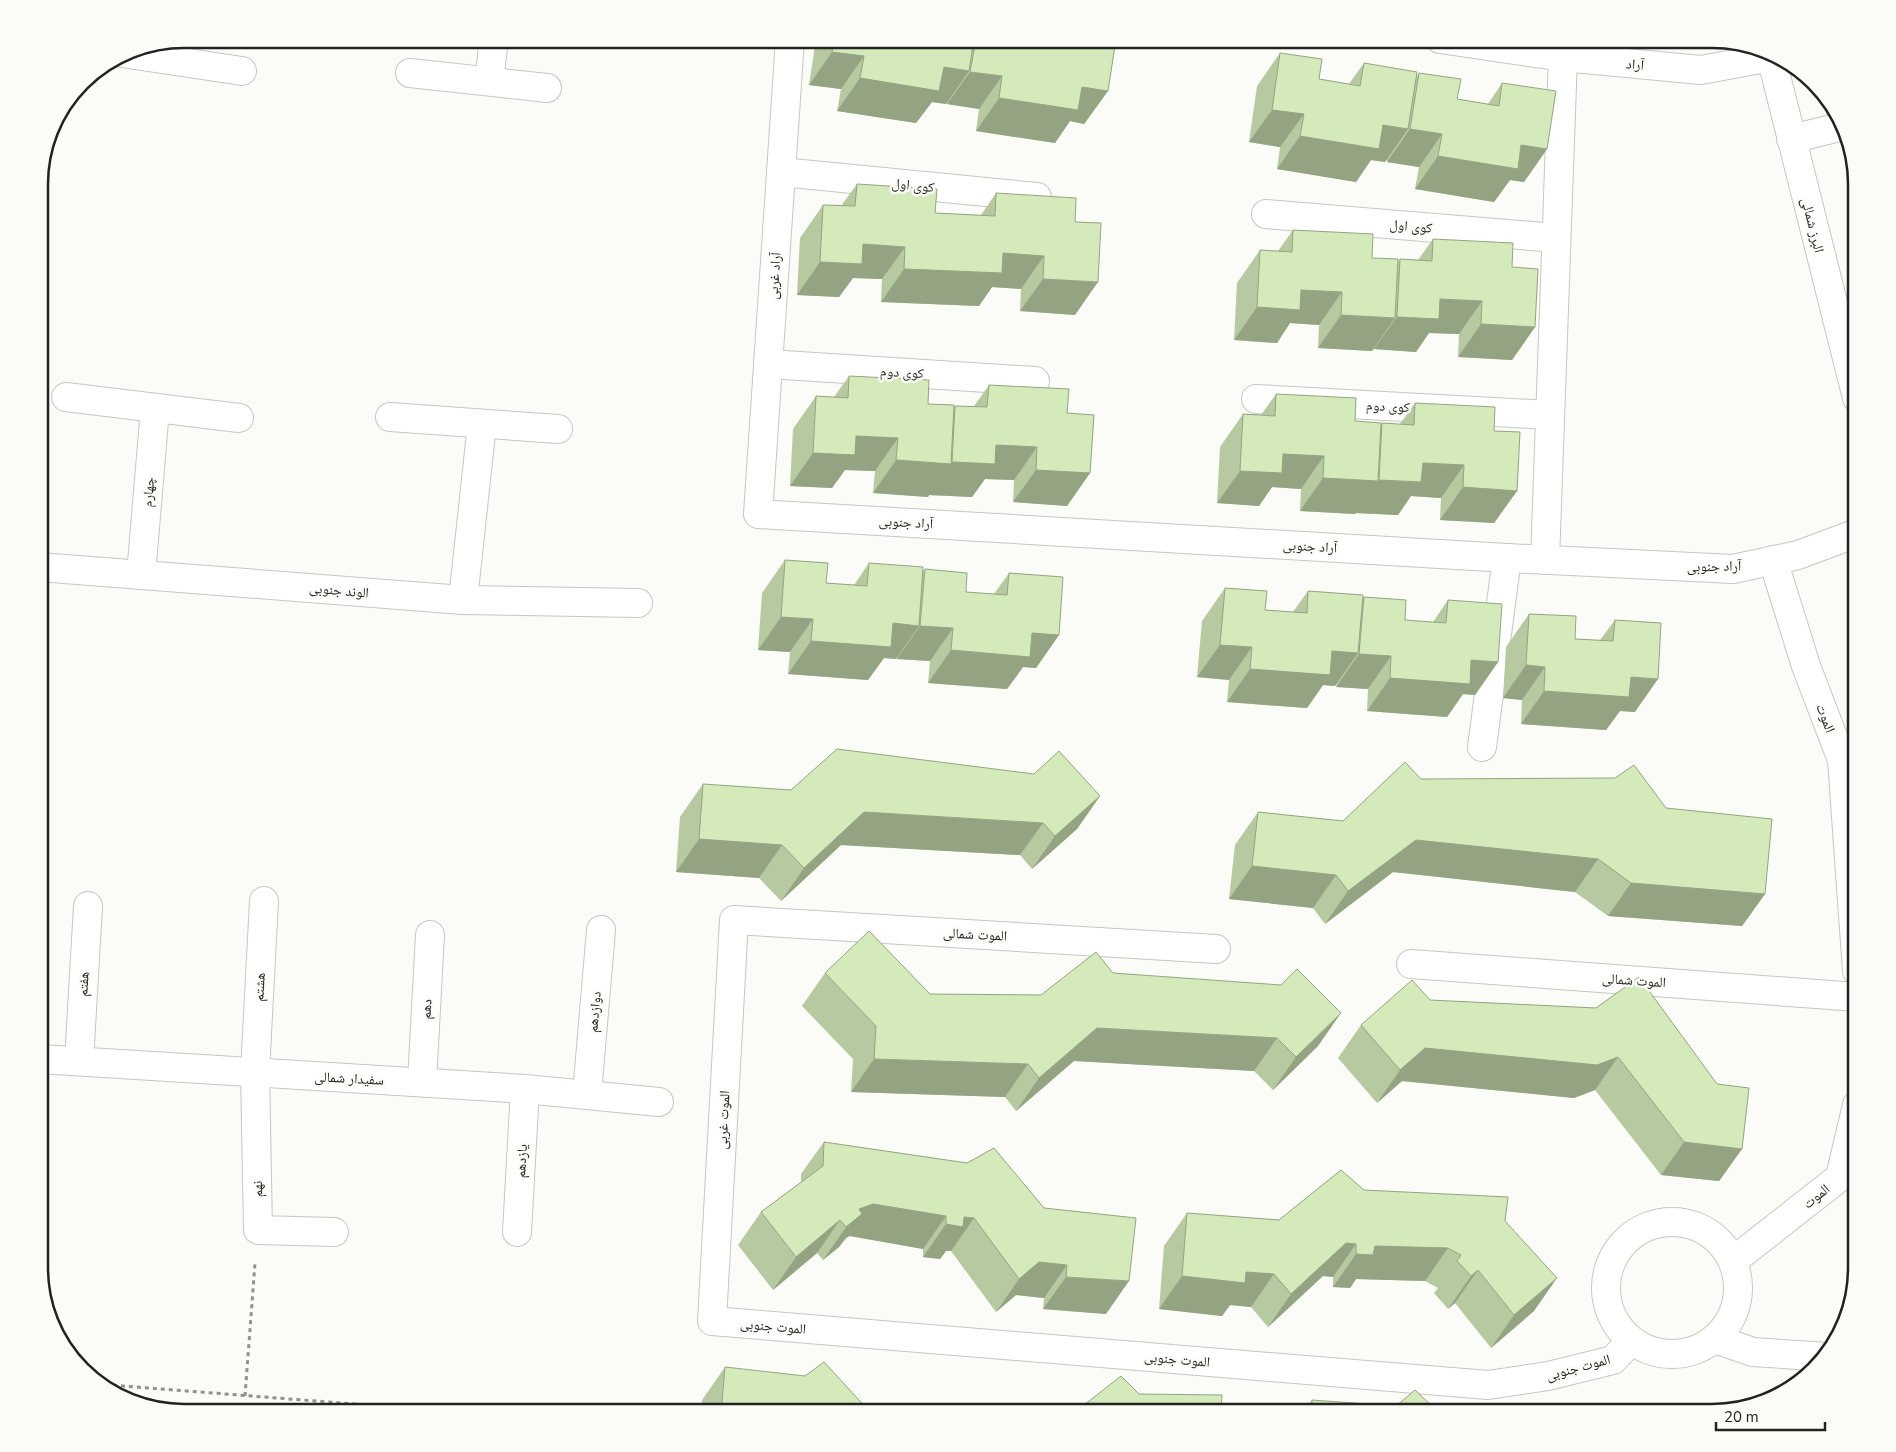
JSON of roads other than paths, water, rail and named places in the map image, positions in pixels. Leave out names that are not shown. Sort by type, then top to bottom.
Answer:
[{"type":"street","points":[[489,82],[493,47]]},
{"type":"street","name":"آراد غربی","points":[[758,514],[789,47]]},
{"type":"street","name":"آراد","points":[[1498,47],[1563,56],[1701,70],[1760,56]]},
{"type":"street","points":[[149,52],[164,51],[242,71]]},
{"type":"street","points":[[1545,560],[1563,56]]},
{"type":"street","name":"البرز شمالی","points":[[1772,61],[1848,363]]},
{"type":"street","points":[[410,73],[547,88]]},
{"type":"street","points":[[1791,139],[1837,128]]},
{"type":"street","name":"کوی اول","points":[[781,172],[1046,198]]},
{"type":"street","name":"کوی اول","points":[[1266,214],[1556,238]]},
{"type":"street","name":"کوی دوم","points":[[768,364],[1035,380]]},
{"type":"street","points":[[66,397],[239,418]]},
{"type":"street","name":"کوی دوم","points":[[1256,399],[1550,415]]},
{"type":"street","name":"چهارم","points":[[141,575],[155,409]]},
{"type":"street","points":[[390,417],[558,429]]},
{"type":"street","points":[[463,600],[482,424]]},
{"type":"street","name":"آراد جنوبی","points":[[758,514],[1507,558],[1734,568],[1798,555],[1848,536]]},
{"type":"street","points":[[1482,747],[1507,558]]},
{"type":"street","name":"الموت","points":[[1772,560],[1806,666],[1842,760],[1848,844]]},
{"type":"street","name":"الوند جنوبی","points":[[48,568],[463,600],[638,603]]},
{"type":"street","name":"هشتم","points":[[255,1072],[264,901]]},
{"type":"street","name":"هفتم","points":[[79,1061],[88,906]]},
{"type":"street","name":"الموت شمالی","points":[[734,920],[1216,949]]},
{"type":"street","name":"الموت غربی","points":[[712,1321],[734,920]]},
{"type":"street","name":"دوازدهم","points":[[587,1094],[601,930]]},
{"type":"street","name":"دهم","points":[[422,1082],[430,935]]},
{"type":"street","name":"الموت شمالی","points":[[1411,964],[1848,996]]},
{"type":"street","name":"سفیدار شمالی","points":[[48,1059],[525,1089],[659,1102]]},
{"type":"street","name":"نهم","points":[[255,1072],[258,1230],[334,1232]]},
{"type":"street","name":"یازدهم","points":[[517,1232],[525,1089]]},
{"type":"street","name":"الموت","points":[[1733,1261],[1840,1177],[1848,1143]]},
{"type":"street","points":[[1661,1222],[1683,1222],[1704,1229],[1721,1243],[1733,1261],[1739,1282],[1737,1303],[1729,1323],[1715,1339],[1696,1350],[1673,1355],[1651,1351],[1631,1341],[1616,1325],[1607,1304],[1605,1282],[1610,1261],[1622,1243],[1640,1229],[1661,1222]]},
{"type":"street","name":"الموت جنوبی","points":[[712,1321],[1488,1385],[1548,1376],[1613,1360],[1631,1341]]},
{"type":"street","points":[[1715,1339],[1753,1352],[1816,1356]]}]
